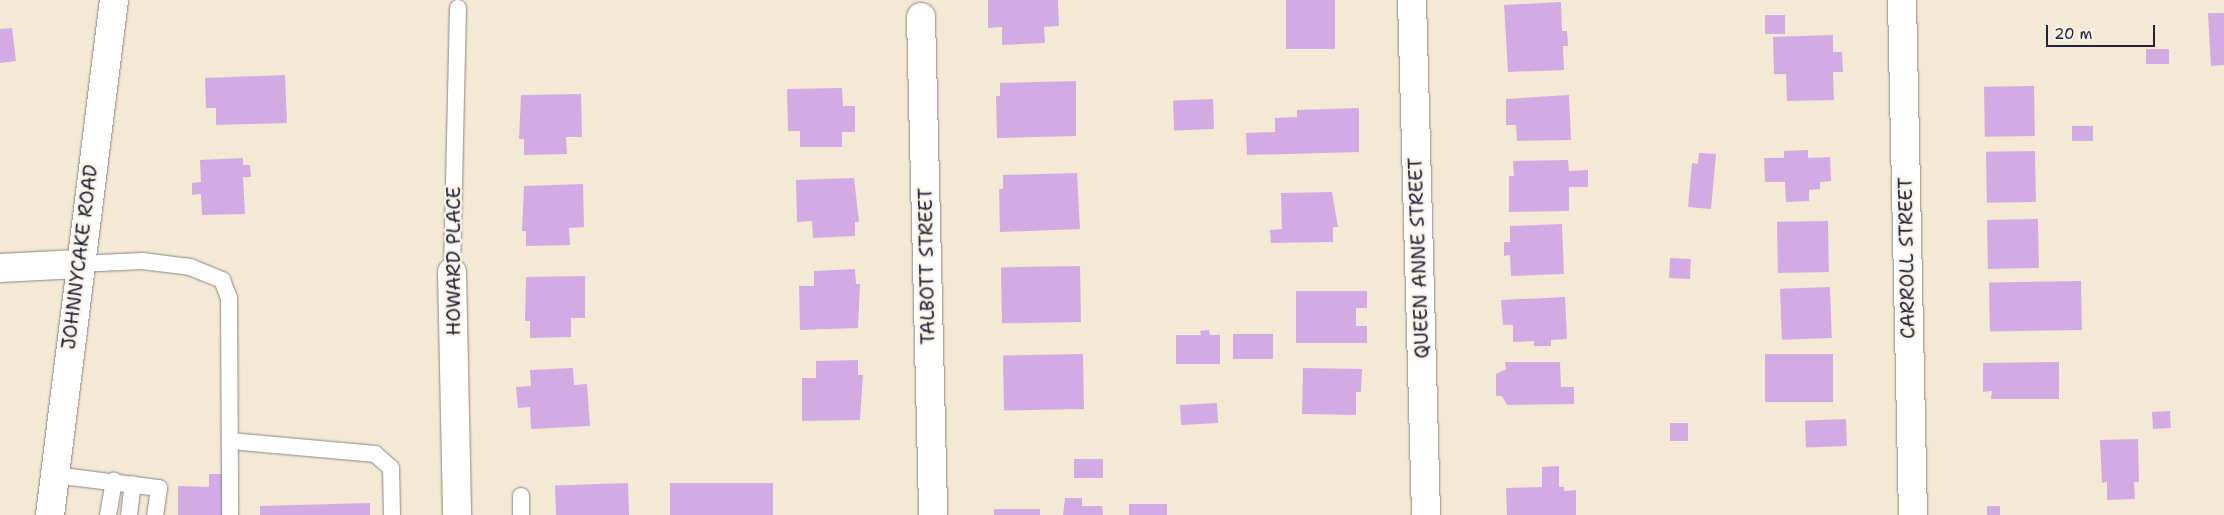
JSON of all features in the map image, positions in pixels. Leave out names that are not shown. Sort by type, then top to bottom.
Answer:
[{"type":"street","name":"JOHNNYCAKE ROAD","points":[[50,515],[78,264],[114,0]]},
{"type":"street","name":"QUEEN ANNE STREET","points":[[1412,0],[1426,515]]},
{"type":"street","name":"CARROLL STREET","points":[[1902,0],[1913,515]]},
{"type":"street","name":"TALBOTT STREET","points":[[921,17],[933,515]]},
{"type":"street","points":[[0,268],[78,264]]},
{"type":"street","name":"HOWARD PLACE","points":[[452,272],[457,515]]},
{"type":"lane","name":"HOWARD PLACE","points":[[452,272],[458,8]]},
{"type":"lane","points":[[78,264],[142,261],[190,267],[222,280],[229,298],[230,515]]},
{"type":"lane","points":[[230,441],[375,454],[391,468],[392,515]]},
{"type":"lane","points":[[54,475],[159,488],[155,515]]},
{"type":"lane","points":[[108,515],[114,482]]},
{"type":"lane","points":[[129,515],[133,484]]},
{"type":"lane","points":[[521,496],[521,515]]},
{"type":"building","points":[[988,0],[1058,0],[1059,26],[1044,27],[1045,43],[1002,45],[1002,27],[988,28]]},
{"type":"building","points":[[1286,0],[1335,0],[1335,49],[1286,49]]},
{"type":"building","points":[[1561,2],[1562,31],[1567,31],[1568,46],[1563,46],[1564,70],[1508,72],[1504,5]]},
{"type":"building","points":[[2208,13],[2224,13],[2224,65],[2211,66]]},
{"type":"building","points":[[1765,15],[1785,15],[1785,34],[1765,34]]},
{"type":"building","points":[[12,28],[16,61],[0,63],[0,29]]},
{"type":"building","points":[[1833,35],[1833,52],[1842,52],[1843,72],[1833,72],[1834,100],[1787,101],[1786,74],[1774,74],[1773,37]]},
{"type":"building","points":[[2146,49],[2169,49],[2169,64],[2146,64]]},
{"type":"building","points":[[285,75],[287,123],[216,125],[216,108],[206,108],[205,78]]},
{"type":"building","points":[[1076,81],[1076,136],[997,138],[996,96],[1000,96],[1000,83]]},
{"type":"building","points":[[2034,86],[2035,136],[1985,137],[1984,87]]},
{"type":"building","points":[[842,88],[843,106],[855,106],[855,132],[842,132],[842,147],[800,147],[800,131],[788,131],[787,89]]},
{"type":"building","points":[[581,94],[582,137],[566,137],[567,154],[524,155],[524,139],[519,139],[521,95]]},
{"type":"building","points":[[1569,95],[1571,140],[1517,141],[1516,125],[1506,125],[1506,99]]},
{"type":"building","points":[[1213,99],[1214,129],[1174,130],[1173,100]]},
{"type":"building","points":[[1359,108],[1359,152],[1247,155],[1246,133],[1275,132],[1275,118],[1297,117],[1297,110]]},
{"type":"building","points":[[2072,126],[2093,126],[2093,141],[2072,141]]},
{"type":"building","points":[[1808,150],[1808,158],[1830,157],[1831,181],[1820,182],[1820,189],[1809,190],[1809,201],[1786,202],[1785,182],[1765,182],[1764,158],[1784,158],[1784,151]]},
{"type":"building","points":[[2035,151],[2036,202],[1987,203],[1986,152]]},
{"type":"building","points":[[1699,153],[1716,154],[1711,209],[1688,207],[1692,163],[1698,164]]},
{"type":"building","points":[[243,158],[243,165],[250,165],[251,177],[243,177],[245,214],[202,215],[201,194],[192,195],[192,183],[201,182],[200,160]]},
{"type":"building","points":[[1568,160],[1569,171],[1588,170],[1588,187],[1569,187],[1569,211],[1509,212],[1509,176],[1514,176],[1513,161]]},
{"type":"building","points":[[1077,173],[1080,229],[1000,232],[999,189],[1003,189],[1003,175]]},
{"type":"building","points":[[854,178],[859,222],[855,222],[855,236],[813,238],[812,221],[797,222],[796,180]]},
{"type":"building","points":[[583,184],[584,227],[569,228],[570,245],[526,246],[526,231],[522,231],[524,186]]},
{"type":"building","points":[[1332,192],[1338,227],[1333,227],[1333,242],[1271,243],[1270,230],[1282,229],[1281,193]]},
{"type":"building","points":[[2038,219],[2039,268],[1988,269],[1987,220]]},
{"type":"building","points":[[1828,221],[1829,272],[1778,273],[1777,222]]},
{"type":"building","points":[[1562,224],[1564,274],[1511,276],[1510,255],[1504,256],[1504,242],[1510,242],[1510,226]]},
{"type":"building","points":[[1670,258],[1691,259],[1690,279],[1669,278]]},
{"type":"building","points":[[1080,266],[1081,322],[1002,323],[1001,267]]},
{"type":"building","points":[[855,269],[856,284],[860,284],[858,328],[800,330],[799,286],[814,286],[814,271]]},
{"type":"building","points":[[585,276],[585,318],[571,318],[571,337],[530,338],[530,321],[525,321],[526,277]]},
{"type":"building","points":[[2081,281],[2082,330],[1990,332],[1989,283]]},
{"type":"building","points":[[1830,287],[1832,338],[1782,340],[1780,289]]},
{"type":"building","points":[[1296,291],[1367,291],[1367,308],[1356,308],[1356,326],[1367,326],[1367,343],[1296,343]]},
{"type":"building","points":[[1565,297],[1567,339],[1551,340],[1551,346],[1534,346],[1534,341],[1513,342],[1513,325],[1503,325],[1501,300]]},
{"type":"building","points":[[1209,330],[1210,335],[1220,335],[1220,364],[1176,364],[1176,335],[1201,335],[1200,331]]},
{"type":"building","points":[[1233,334],[1273,334],[1273,359],[1233,359]]},
{"type":"building","points":[[1083,354],[1084,409],[1004,410],[1003,355]]},
{"type":"building","points":[[1765,354],[1833,354],[1833,402],[1765,402]]},
{"type":"building","points":[[858,360],[858,375],[863,375],[860,420],[802,421],[802,378],[816,378],[816,361]]},
{"type":"building","points":[[1505,362],[1560,362],[1561,387],[1574,387],[1574,404],[1507,405],[1502,396],[1496,396],[1496,374],[1506,369]]},
{"type":"building","points":[[2059,362],[2059,399],[1991,399],[1992,391],[1983,392],[1983,363]]},
{"type":"building","points":[[573,368],[574,385],[587,384],[590,426],[531,429],[530,407],[518,408],[516,387],[531,386],[530,370]]},
{"type":"building","points":[[1303,368],[1362,369],[1361,392],[1356,392],[1356,415],[1302,414]]},
{"type":"building","points":[[1217,403],[1218,423],[1181,425],[1180,405]]},
{"type":"building","points":[[2170,411],[2171,428],[2153,429],[2152,412]]},
{"type":"building","points":[[1846,419],[1847,446],[1806,447],[1805,420]]},
{"type":"building","points":[[1670,423],[1688,423],[1688,441],[1670,441]]},
{"type":"building","points":[[2138,439],[2139,482],[2134,482],[2135,499],[2107,500],[2107,482],[2102,483],[2100,440]]},
{"type":"building","points":[[1074,459],[1103,459],[1103,478],[1074,478]]},
{"type":"building","points":[[1559,466],[1559,487],[1564,487],[1564,491],[1576,490],[1576,515],[1507,515],[1506,488],[1542,487],[1542,467]]},
{"type":"building","points":[[209,474],[222,474],[225,515],[178,515],[178,486],[209,487]]},
{"type":"building","points":[[628,483],[629,515],[556,515],[555,486]]},
{"type":"building","points":[[670,483],[773,483],[773,515],[670,515]]},
{"type":"building","points":[[1065,498],[1082,498],[1082,506],[1102,506],[1103,515],[1063,515]]},
{"type":"building","points":[[370,503],[370,515],[260,515],[260,506]]},
{"type":"building","points":[[1129,504],[1167,504],[1167,515],[1129,515]]},
{"type":"building","points":[[1987,506],[2000,506],[2000,515],[1987,515]]},
{"type":"building","points":[[994,509],[1040,509],[1040,515],[994,515]]}]
